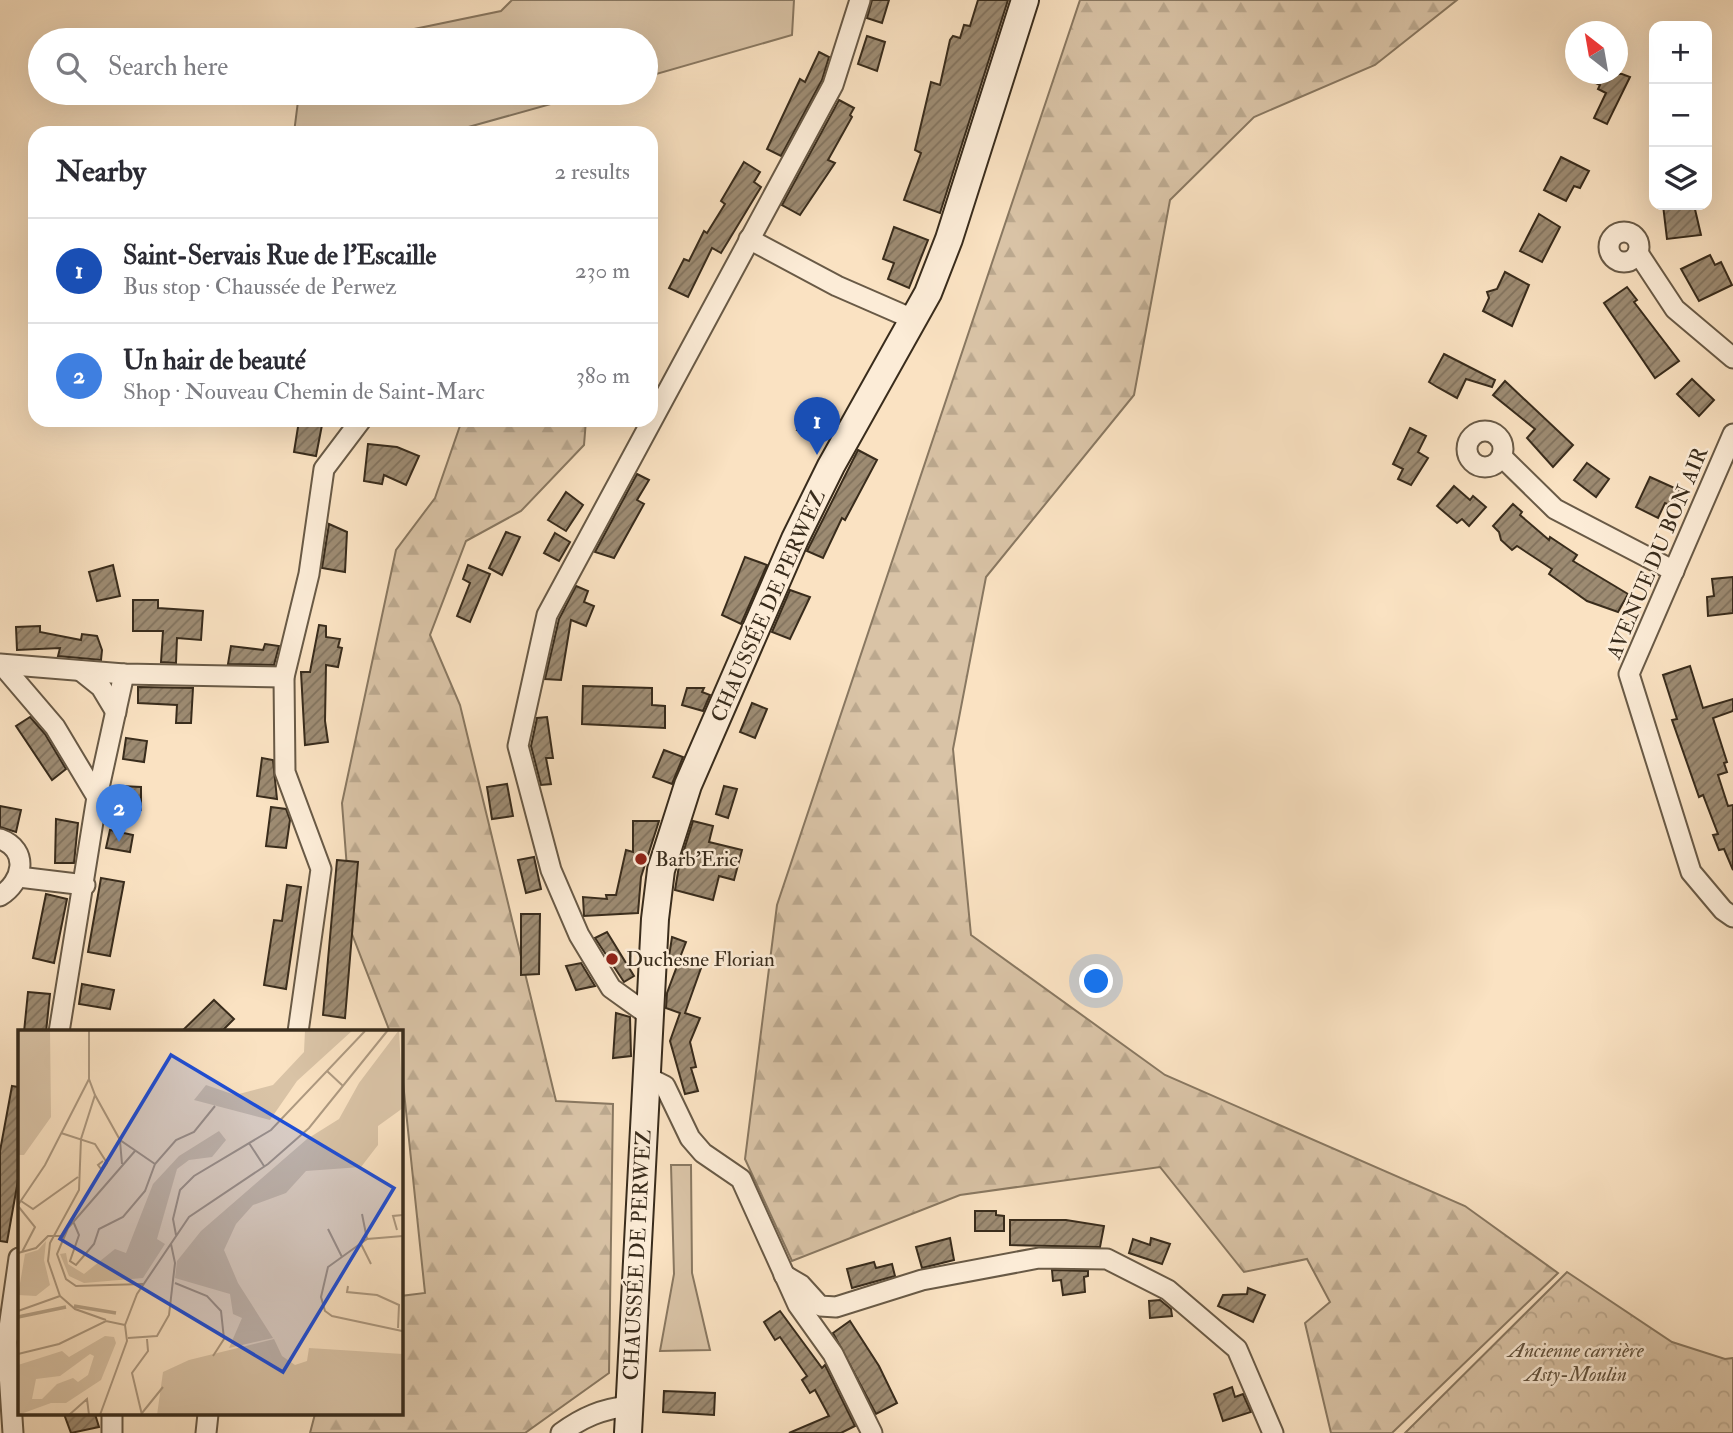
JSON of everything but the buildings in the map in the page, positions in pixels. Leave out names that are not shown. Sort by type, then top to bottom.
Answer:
[{"type":"main road","name":"CHAUSSÉE DE PERWEZ","points":[[628,1433],[654,919],[661,870],[688,785],[801,527],[831,466],[915,320],[949,239],[1025,0]]},
{"type":"street","points":[[658,407],[833,85],[860,0]]},
{"type":"street","points":[[748,239],[826,281],[915,320]]},
{"type":"street","points":[[1638,253],[1675,309],[1733,358]]},
{"type":"street","points":[[298,1030],[321,869],[285,772],[284,677],[309,574],[324,469],[356,427]]},
{"type":"street","points":[[648,427],[547,615],[518,746],[551,870],[579,935],[611,988],[650,1016]]},
{"type":"street","name":"AVENUE DU BON AIR","points":[[1733,434],[1629,674],[1691,872],[1733,917]]},
{"type":"street","points":[[1502,457],[1555,509],[1674,571]]},
{"type":"street","points":[[1,664],[124,674],[284,677]]},
{"type":"street","points":[[1,664],[64,742],[97,797]]},
{"type":"street","points":[[37,706],[37,690],[42,681],[60,669]]},
{"type":"street","points":[[81,671],[101,687],[116,712]]},
{"type":"street","points":[[59,1030],[85,886],[97,797],[124,674]]},
{"type":"street","points":[[64,742],[82,756],[92,758],[108,749]]},
{"type":"street","points":[[0,839],[17,851],[21,864],[19,877],[12,889],[0,896]]},
{"type":"street","points":[[19,877],[85,886]]},
{"type":"street","name":"CHAUSSÉE DE PERWEZ","points":[[647,1077],[665,1086],[690,1138],[703,1153],[741,1179],[798,1305],[832,1354],[872,1433]]},
{"type":"street","points":[[784,1275],[801,1285],[820,1306],[836,1307],[922,1280],[1039,1258],[1107,1259],[1168,1290],[1237,1349],[1273,1433]]},
{"type":"street","points":[[13,1433],[5,1408],[7,1342],[18,1269]]},
{"type":"street","points":[[561,1433],[588,1416],[607,1409],[629,1406]]},
{"type":"green space","points":[[512,0],[794,0],[792,35],[658,74],[658,28],[419,28],[501,11]]},
{"type":"green space","points":[[1080,0],[1457,0],[1375,65],[1254,117],[1170,200],[1134,395],[986,577],[953,749],[971,935],[1165,1075],[1465,1206],[1558,1273],[1392,1433],[1331,1433],[1305,1323],[1330,1302],[1307,1259],[1244,1272],[1160,1167],[960,1195],[792,1261],[745,1159],[777,905]]},
{"type":"green space","points":[[298,105],[547,105],[472,126],[295,126]]},
{"type":"green space","points":[[460,427],[585,427],[584,445],[521,511],[466,541],[430,635],[460,705],[556,1101],[613,1104],[609,1373],[525,1433],[310,1433],[314,1416],[402,1416],[402,1296],[425,1293],[402,1073],[402,1030],[389,1030],[352,934],[342,803],[396,550],[435,498]]},
{"type":"green space","points":[[671,1165],[691,1165],[692,1273],[710,1350],[660,1351],[674,1274]]},
{"type":"green space","name":"Ancienne carrière Asty-Moulin","points":[[1567,1272],[1672,1342],[1725,1359],[1733,1358],[1733,1433],[1405,1433]]},
{"type":"place","name":"Saint-Servais Rue de l'Escaille","points":[[817,455]]},
{"type":"place","name":"Un hair de beauté","points":[[119,842]]},
{"type":"place","name":"Barb'Eric","points":[[641,859]]},
{"type":"place","name":"Duchesne Florian","points":[[612,959]]}]
